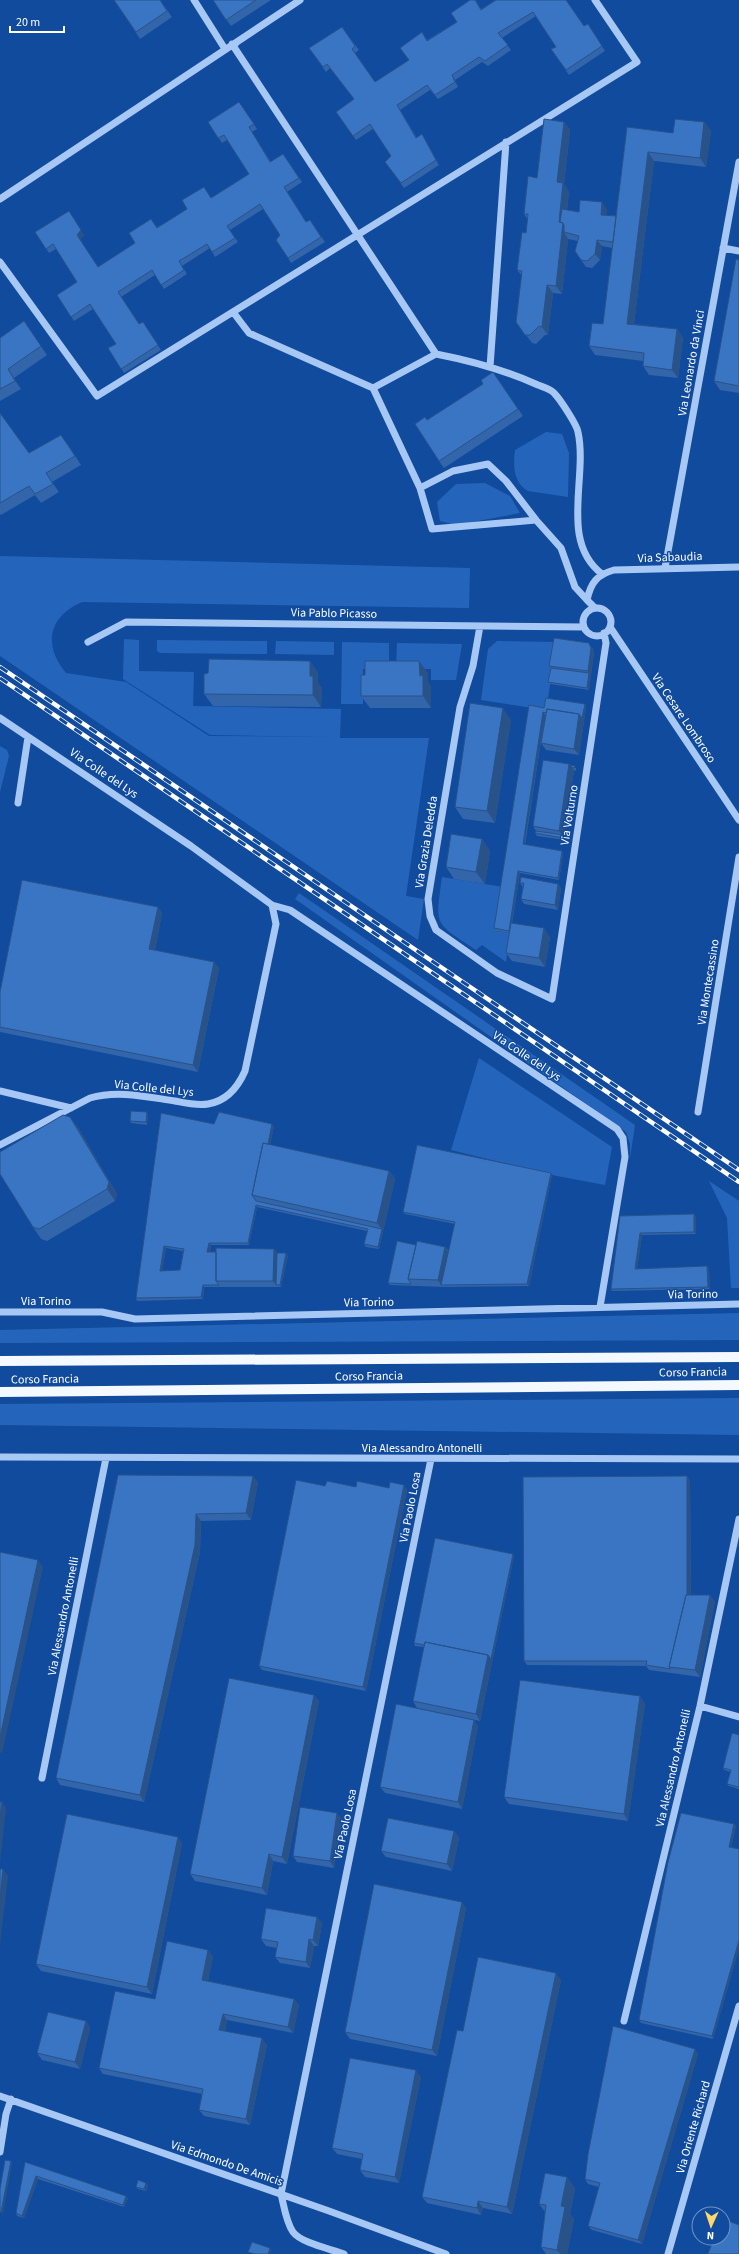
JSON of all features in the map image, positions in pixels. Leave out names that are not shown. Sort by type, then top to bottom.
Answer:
[{"type":"main road","name":"Corso Francia","points":[[0,1361],[739,1357]]},
{"type":"main road","name":"Corso Francia","points":[[0,1392],[739,1384]]},
{"type":"street","points":[[194,0],[225,49]]},
{"type":"street","points":[[0,199],[300,0]]},
{"type":"street","points":[[0,262],[97,396],[637,62],[595,0]]},
{"type":"street","points":[[234,45],[436,354]]},
{"type":"street","points":[[490,367],[506,142]]},
{"type":"street","name":"Via Leonardo da Vinci","points":[[665,568],[739,162]]},
{"type":"street","points":[[723,248],[739,251]]},
{"type":"street","points":[[233,312],[248,333],[373,388],[420,488],[432,529],[536,520]]},
{"type":"street","points":[[373,388],[436,354],[513,373],[554,392],[578,431],[580,457],[578,533],[592,566],[602,574],[593,581],[587,600]]},
{"type":"street","points":[[420,488],[453,471],[488,464],[506,481],[536,520],[562,548],[576,587],[595,608],[607,612],[611,619],[610,627],[600,635],[591,634],[584,627],[585,615],[595,608]]},
{"type":"street","name":"Via Sabaudia","points":[[602,574],[614,570],[739,567]]},
{"type":"street","name":"Via Pablo Picasso","points":[[88,642],[126,622],[584,627]]},
{"type":"street","name":"Via Grazia Deledda","points":[[480,626],[473,666],[460,706],[453,740],[428,899],[430,916],[436,930],[498,973],[552,999]]},
{"type":"street","name":"Via Cesare Lombroso","points":[[610,627],[739,820]]},
{"type":"street","name":"Via Volturno","points":[[552,999],[606,643],[604,633]]},
{"type":"street","name":"Via Colle del Lys","points":[[0,718],[191,846],[272,905],[290,910],[617,1129],[623,1138],[625,1158],[600,1307]]},
{"type":"street","points":[[18,803],[28,737]]},
{"type":"street","name":"Via Montecassino","points":[[698,1112],[739,856]]},
{"type":"street","name":"Via Colle del Lys","points":[[0,1145],[71,1108],[100,1095],[118,1094],[140,1096],[194,1104],[214,1102],[231,1092],[240,1082],[245,1071],[276,924],[272,905]]},
{"type":"street","points":[[0,1091],[71,1108]]},
{"type":"street","name":"Via Torino","points":[[0,1312],[102,1312],[135,1319],[739,1304]]},
{"type":"street","name":"Via Alessandro Antonelli","points":[[0,1457],[739,1459]]},
{"type":"street","name":"Via Alessandro Antonelli","points":[[42,1778],[106,1458]]},
{"type":"street","name":"Via Paolo Losa","points":[[281,2194],[431,1459]]},
{"type":"street","name":"Via Alessandro Antonelli","points":[[624,2021],[700,1706],[739,1519]]},
{"type":"street","points":[[700,1706],[739,1716]]},
{"type":"street","name":"Via Oriente Richard","points":[[668,2254],[739,2006]]},
{"type":"street","name":"Via Edmondo De Amicis","points":[[0,2096],[281,2194],[446,2254]]},
{"type":"street","points":[[0,2152],[6,2114],[11,2100]]},
{"type":"street","points":[[281,2194],[289,2222],[293,2231],[299,2238],[344,2254]]},
{"type":"shaded area","points":[[546,432],[562,434],[569,453],[568,497],[528,491],[519,483],[515,473],[515,450]]},
{"type":"shaded area","points":[[485,483],[510,496],[520,513],[456,525],[440,521],[437,502],[456,484]]},
{"type":"shaded area","points":[[0,556],[470,568],[469,608],[82,602],[62,615],[56,624],[53,633],[52,642],[54,652],[66,673],[126,682],[209,736],[339,737],[210,735],[123,679],[124,639],[139,640],[139,671],[194,672],[193,706],[341,709],[340,738],[429,738],[406,896],[424,899],[418,940],[0,656]]},
{"type":"shaded area","points":[[157,640],[267,641],[267,654],[160,653],[157,651]]},
{"type":"shaded area","points":[[276,641],[334,642],[334,655],[275,654]]},
{"type":"shaded area","points":[[497,641],[557,642],[546,710],[481,700],[488,649]]},
{"type":"shaded area","points":[[342,642],[389,643],[389,669],[363,669],[363,704],[341,704]]},
{"type":"shaded area","points":[[397,643],[462,644],[456,680],[431,680],[431,669],[396,669]]},
{"type":"shaded area","points":[[0,746],[7,750],[9,756],[0,792]]},
{"type":"shaded area","points":[[442,877],[503,887],[496,931],[510,933],[506,962],[482,945],[476,950],[445,928],[441,922],[438,906]]},
{"type":"shaded area","points":[[299,893],[635,1125],[630,1158],[630,1144],[626,1132],[295,899]]},
{"type":"shaded area","points":[[479,1058],[612,1147],[605,1185],[552,1175],[451,1150]]},
{"type":"shaded area","points":[[709,1181],[739,1201],[739,1288],[731,1288],[727,1218]]},
{"type":"shaded area","points":[[739,1313],[739,1340],[0,1343],[0,1330]]},
{"type":"shaded area","points":[[739,1398],[739,1435],[0,1425],[0,1404]]},
{"type":"building","points":[[114,0],[160,0],[167,11],[136,32]]},
{"type":"building","points":[[213,0],[256,0],[226,20]]},
{"type":"building","points":[[470,0],[475,0],[481,10],[496,0],[566,0],[584,26],[588,24],[602,46],[566,70],[551,49],[556,47],[533,12],[498,33],[508,45],[485,61],[479,57],[452,75],[455,82],[435,95],[427,85],[397,105],[416,138],[422,134],[436,160],[401,183],[385,162],[391,156],[370,124],[353,136],[336,112],[354,99],[327,64],[323,67],[309,48],[342,27],[355,46],[352,49],[375,82],[409,60],[400,48],[422,32],[427,41],[457,22],[451,13]]},
{"type":"building","points":[[239,102],[254,124],[249,127],[270,162],[283,154],[299,178],[284,187],[306,222],[310,220],[321,237],[288,258],[276,240],[280,235],[260,204],[227,226],[235,238],[212,252],[207,244],[179,261],[184,270],[161,285],[152,270],[118,292],[139,324],[143,322],[158,345],[121,369],[108,348],[116,344],[90,304],[71,317],[57,295],[77,282],[53,244],[46,249],[35,232],[69,211],[81,230],[77,235],[98,267],[135,243],[129,233],[151,219],[157,228],[187,209],[182,200],[204,187],[211,198],[249,174],[224,135],[218,138],[208,122]]},
{"type":"building","points":[[544,119],[564,122],[557,182],[563,183],[559,222],[563,223],[556,286],[547,285],[542,327],[539,326],[530,335],[525,335],[516,322],[522,271],[517,270],[522,232],[526,233],[528,214],[524,214],[528,176],[537,178]]},
{"type":"building","points":[[675,119],[704,122],[700,158],[648,152],[627,324],[677,329],[672,370],[643,366],[644,353],[589,346],[592,323],[603,324],[627,127],[673,133]]},
{"type":"building","points":[[580,200],[602,202],[601,215],[616,216],[613,242],[597,240],[595,254],[587,261],[581,260],[575,251],[579,236],[564,232],[564,225],[560,222],[562,209],[579,212]]},
{"type":"building","points":[[736,259],[739,260],[739,386],[714,381]]},
{"type":"building","points":[[24,321],[41,346],[8,369],[15,381],[0,389],[0,338]]},
{"type":"building","points":[[493,372],[518,409],[439,461],[415,424],[425,417],[427,420],[483,384],[481,380]]},
{"type":"building","points":[[0,413],[29,453],[61,435],[75,456],[46,473],[53,484],[35,494],[29,486],[0,503]]},
{"type":"building","points":[[554,638],[589,643],[591,648],[588,671],[549,666]]},
{"type":"building","points":[[209,659],[310,661],[310,676],[313,676],[313,695],[204,694],[204,674],[208,673]]},
{"type":"building","points":[[365,661],[419,661],[420,676],[423,675],[423,696],[361,696],[361,675],[365,675]]},
{"type":"building","points":[[551,668],[589,673],[587,688],[548,682]]},
{"type":"building","points":[[546,698],[585,704],[582,718],[579,714],[547,709],[546,713],[543,712],[523,844],[562,851],[558,878],[518,871],[509,931],[494,928],[529,705],[544,708]]},
{"type":"building","points":[[470,703],[503,708],[487,811],[455,807]]},
{"type":"building","points":[[547,709],[579,714],[574,749],[541,743]]},
{"type":"building","points":[[543,760],[569,764],[559,831],[533,826]]},
{"type":"building","points":[[536,831],[564,835],[563,838],[535,833]]},
{"type":"building","points":[[451,834],[482,839],[476,872],[446,867]]},
{"type":"building","points":[[521,877],[558,884],[555,905],[521,899],[524,883],[520,883]]},
{"type":"building","points":[[22,880],[158,907],[149,949],[214,962],[193,1065],[0,1027],[0,992]]},
{"type":"building","points":[[511,923],[544,928],[539,958],[506,953]]},
{"type":"building","points":[[131,1111],[147,1112],[146,1122],[130,1121]]},
{"type":"building","points":[[219,1112],[272,1124],[268,1144],[263,1143],[252,1195],[256,1201],[382,1229],[378,1247],[364,1244],[368,1229],[256,1205],[248,1243],[209,1243],[207,1252],[216,1252],[216,1281],[219,1285],[203,1285],[201,1297],[136,1298],[161,1113],[214,1124]],"holes":[[[164,1246],[184,1249],[180,1270],[160,1271]]]},
{"type":"building","points":[[63,1115],[70,1117],[109,1182],[107,1189],[39,1229],[33,1227],[0,1174],[0,1152]]},
{"type":"building","points":[[263,1143],[389,1171],[377,1223],[252,1195]]},
{"type":"building","points":[[417,1145],[551,1173],[527,1284],[441,1285],[455,1222],[403,1212]]},
{"type":"building","points":[[694,1214],[694,1232],[640,1233],[635,1269],[707,1266],[708,1287],[611,1289],[620,1216]]},
{"type":"building","points":[[397,1241],[416,1245],[408,1279],[411,1284],[388,1283]]},
{"type":"building","points":[[417,1241],[445,1247],[438,1280],[408,1279]]},
{"type":"building","points":[[216,1248],[274,1249],[273,1281],[216,1281]]},
{"type":"building","points":[[277,1253],[286,1253],[280,1285],[276,1285]]},
{"type":"building","points":[[118,1475],[253,1476],[246,1513],[196,1514],[195,1545],[140,1795],[56,1778]]},
{"type":"building","points":[[687,1476],[687,1595],[669,1667],[671,1669],[646,1665],[647,1661],[524,1661],[523,1477]]},
{"type":"building","points":[[296,1480],[325,1486],[327,1481],[356,1487],[357,1481],[389,1488],[390,1482],[404,1485],[363,1687],[259,1666]]},
{"type":"building","points":[[435,1538],[513,1554],[491,1659],[488,1655],[425,1642],[424,1645],[414,1643]]},
{"type":"building","points":[[0,1552],[38,1560],[0,1737]]},
{"type":"building","points":[[686,1595],[710,1595],[695,1670],[669,1667]]},
{"type":"building","points":[[425,1642],[488,1655],[476,1714],[413,1701]]},
{"type":"building","points":[[229,1678],[314,1695],[282,1857],[269,1854],[262,1888],[190,1874]]},
{"type":"building","points":[[520,1680],[640,1696],[624,1814],[504,1797]]},
{"type":"building","points":[[396,1704],[474,1720],[458,1802],[380,1787]]},
{"type":"building","points":[[732,1733],[739,1735],[739,1787],[727,1784],[731,1770],[723,1768]]},
{"type":"building","points":[[0,1802],[2,1802],[0,1816]]},
{"type":"building","points":[[300,1807],[337,1813],[330,1861],[293,1856]]},
{"type":"building","points":[[681,1813],[734,1824],[729,1847],[739,1849],[739,1940],[712,2036],[639,2020],[668,1862]]},
{"type":"building","points":[[67,1814],[178,1837],[147,1987],[36,1964]]},
{"type":"building","points":[[388,1818],[454,1831],[447,1864],[381,1851]]},
{"type":"building","points":[[0,1869],[3,1869],[0,1898]]},
{"type":"building","points":[[374,1884],[462,1902],[432,2050],[345,2032]]},
{"type":"building","points":[[266,1908],[317,1917],[313,1940],[309,1939],[306,1962],[275,1957],[278,1942],[261,1939]]},
{"type":"building","points":[[167,1941],[208,1950],[202,1980],[294,1999],[288,2027],[223,2014],[219,2030],[262,2038],[246,2119],[199,2110],[203,2089],[99,2068],[115,1991],[155,1999]]},
{"type":"building","points":[[478,1957],[556,1973],[507,2207],[478,2201],[477,2208],[422,2197],[457,2030],[463,2031]]},
{"type":"building","points":[[48,2012],[86,2021],[75,2062],[37,2053]]},
{"type":"building","points":[[613,2026],[695,2049],[638,2240],[588,2226],[600,2183],[585,2179],[588,2154]]},
{"type":"building","points":[[350,2058],[416,2070],[395,2177],[360,2170],[363,2154],[332,2148]]},
{"type":"building","points":[[5,2160],[11,2161],[0,2212],[0,2189]]},
{"type":"building","points":[[25,2162],[126,2196],[123,2205],[36,2176],[22,2216],[16,2213]]},
{"type":"building","points":[[545,2173],[567,2177],[561,2206],[565,2207],[557,2250],[541,2247],[546,2205],[539,2204]]},
{"type":"building","points":[[138,2180],[146,2183],[144,2189],[136,2187]]},
{"type":"building","points":[[731,2222],[739,2225],[739,2254],[708,2254],[711,2246],[731,2246]]},
{"type":"building","points":[[252,2242],[270,2248],[268,2254],[255,2254],[248,2252]]},
{"type":"railway","points":[[0,667],[739,1170]]},
{"type":"railway","points":[[0,678],[739,1182]]}]
